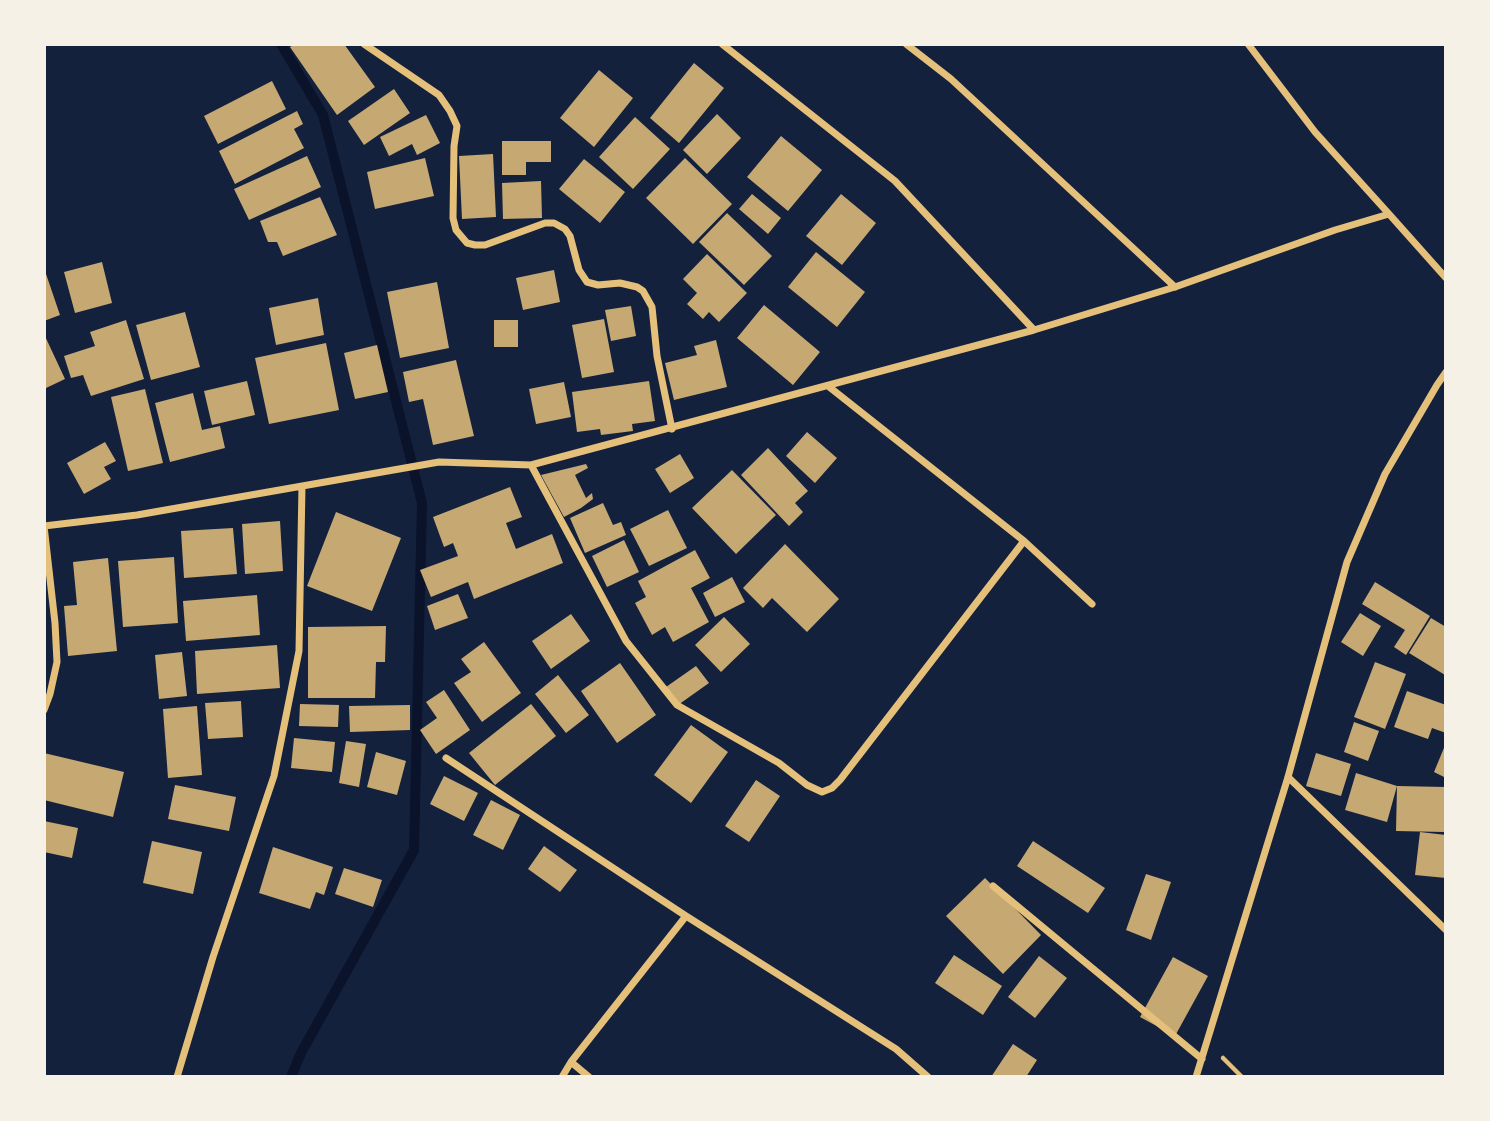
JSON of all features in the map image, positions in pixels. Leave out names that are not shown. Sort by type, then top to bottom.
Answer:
[{"type":"street","points":[[364,44],[439,95],[450,111],[457,126],[454,146],[453,218],[456,230],[467,243],[485,245],[545,223],[554,223],[565,229],[570,236],[579,270],[587,282],[598,285],[620,283],[643,291],[652,307],[657,356],[672,429]]},
{"type":"street","points":[[722,44],[895,181],[1034,330]]},
{"type":"street","points":[[906,44],[951,79],[1175,287]]},
{"type":"street","points":[[1248,44],[1315,132],[1446,278]]},
{"type":"street","points":[[44,710],[57,662],[44,526],[137,515],[439,462],[531,465],[1034,330],[1175,287],[1335,230],[1389,214]]},
{"type":"street","points":[[1196,1077],[1288,777],[1347,562],[1385,474],[1446,372]]},
{"type":"street","points":[[1437,385],[1446,391]]},
{"type":"street","points":[[828,386],[1024,541],[1092,604]]},
{"type":"street","points":[[531,465],[626,641],[677,705],[779,763],[807,785],[822,792],[841,780],[1024,541]]},
{"type":"street","points":[[177,1077],[213,957],[274,776],[299,651],[302,486]]},
{"type":"street","points":[[446,758],[686,916],[896,1049],[928,1077]]},
{"type":"street","points":[[1288,777],[1446,930]]},
{"type":"street","points":[[993,886],[1202,1059]]},
{"type":"street","points":[[562,1077],[686,916]]},
{"type":"street","points":[[571,1062],[589,1077]]},
{"type":"building","points":[[295,44],[344,44],[375,87],[337,115],[290,47]]},
{"type":"building","points":[[694,63],[724,88],[679,143],[650,118]]},
{"type":"building","points":[[599,70],[633,98],[594,147],[560,118]]},
{"type":"building","points":[[272,81],[286,109],[218,144],[204,116]]},
{"type":"building","points":[[394,89],[410,113],[364,145],[348,121]]},
{"type":"building","points":[[297,111],[303,124],[294,129],[304,148],[235,184],[219,151]]},
{"type":"building","points":[[717,114],[741,138],[707,174],[683,150]]},
{"type":"building","points":[[426,115],[440,143],[417,155],[412,144],[389,156],[380,137]]},
{"type":"building","points":[[635,117],[670,149],[633,189],[599,157]]},
{"type":"building","points":[[781,136],[822,170],[788,211],[747,177]]},
{"type":"building","points":[[502,141],[551,141],[551,162],[526,162],[526,175],[502,175]]},
{"type":"building","points":[[493,154],[496,217],[462,219],[459,156]]},
{"type":"building","points":[[307,156],[321,187],[249,220],[234,189]]},
{"type":"building","points":[[425,158],[434,196],[375,209],[367,172]]},
{"type":"building","points":[[685,158],[732,204],[693,244],[646,198]]},
{"type":"building","points":[[584,159],[625,192],[600,223],[559,189]]},
{"type":"building","points":[[541,181],[542,218],[503,219],[502,183]]},
{"type":"building","points":[[752,194],[781,218],[768,234],[739,209]]},
{"type":"building","points":[[841,194],[876,223],[842,265],[806,236]]},
{"type":"building","points":[[320,197],[337,235],[283,256],[277,242],[268,242],[260,221]]},
{"type":"building","points":[[727,213],[772,256],[744,285],[699,242]]},
{"type":"building","points":[[816,252],[865,292],[837,327],[788,287]]},
{"type":"building","points":[[707,254],[747,293],[719,322],[709,312],[703,319],[687,304],[697,293],[683,279]]},
{"type":"building","points":[[102,262],[112,303],[75,313],[64,272]]},
{"type":"building","points":[[44,268],[60,315],[44,321]]},
{"type":"building","points":[[554,270],[560,302],[523,310],[516,278]]},
{"type":"building","points":[[437,282],[449,348],[400,358],[387,292]]},
{"type":"building","points":[[318,298],[324,335],[276,345],[269,308]]},
{"type":"building","points":[[764,305],[820,352],[793,385],[737,338]]},
{"type":"building","points":[[631,306],[636,336],[611,341],[605,310]]},
{"type":"building","points":[[185,312],[200,367],[151,380],[136,325]]},
{"type":"building","points":[[604,319],[614,372],[582,378],[572,325]]},
{"type":"building","points":[[126,320],[144,379],[91,396],[83,375],[71,378],[64,356],[95,346],[90,332]]},
{"type":"building","points":[[494,320],[518,320],[518,347],[494,347]]},
{"type":"building","points":[[44,334],[65,379],[44,389]]},
{"type":"building","points":[[716,340],[727,387],[674,400],[665,363],[697,355],[694,346]]},
{"type":"building","points":[[326,343],[339,410],[269,424],[255,358]]},
{"type":"building","points":[[377,345],[388,392],[355,399],[344,353]]},
{"type":"building","points":[[456,360],[474,436],[433,445],[423,399],[409,402],[403,372]]},
{"type":"building","points":[[247,381],[255,415],[212,425],[204,391]]},
{"type":"building","points":[[649,381],[655,421],[632,424],[633,431],[601,435],[600,429],[577,432],[572,392]]},
{"type":"building","points":[[564,382],[571,417],[536,424],[529,389]]},
{"type":"building","points":[[145,389],[163,463],[128,471],[111,397]]},
{"type":"building","points":[[193,393],[202,430],[220,426],[225,448],[170,462],[155,403]]},
{"type":"building","points":[[807,432],[837,458],[815,483],[786,456]]},
{"type":"building","points":[[105,442],[116,461],[104,467],[111,479],[84,494],[67,463]]},
{"type":"building","points":[[768,448],[808,491],[795,503],[803,512],[789,526],[741,475]]},
{"type":"building","points":[[680,454],[694,478],[670,493],[655,469]]},
{"type":"building","points":[[586,464],[588,468],[575,475],[586,498],[592,493],[593,499],[564,517],[541,475]]},
{"type":"building","points":[[732,470],[776,515],[736,554],[692,508]]},
{"type":"building","points":[[510,487],[522,517],[506,523],[516,549],[552,534],[563,563],[474,599],[468,582],[431,597],[420,570],[458,556],[453,543],[444,547],[433,517]]},
{"type":"building","points":[[603,503],[613,525],[621,522],[626,535],[585,553],[570,518]]},
{"type":"building","points":[[668,510],[687,548],[649,566],[630,529]]},
{"type":"building","points":[[336,512],[401,538],[372,611],[307,586]]},
{"type":"building","points":[[280,521],[283,571],[245,574],[242,524]]},
{"type":"building","points":[[233,528],[237,574],[184,578],[181,531]]},
{"type":"building","points":[[624,540],[639,572],[607,587],[592,556]]},
{"type":"building","points":[[785,544],[839,599],[807,632],[772,598],[763,608],[743,588]]},
{"type":"building","points":[[695,550],[710,578],[691,588],[709,622],[673,642],[665,627],[652,635],[635,603],[646,597],[638,581]]},
{"type":"building","points":[[174,557],[178,623],[123,627],[118,561]]},
{"type":"building","points":[[108,558],[117,651],[68,656],[64,606],[77,605],[73,562]]},
{"type":"building","points":[[732,577],[745,602],[715,617],[703,593]]},
{"type":"building","points":[[1375,582],[1430,616],[1406,655],[1394,647],[1405,630],[1362,604]]},
{"type":"building","points":[[458,594],[468,618],[435,630],[427,606]]},
{"type":"building","points":[[257,595],[260,635],[186,641],[183,601]]},
{"type":"building","points":[[1360,613],[1381,626],[1363,656],[1341,642]]},
{"type":"building","points":[[571,614],[590,641],[551,669],[532,641]]},
{"type":"building","points":[[724,617],[750,644],[721,672],[695,645]]},
{"type":"building","points":[[1431,618],[1446,627],[1445,675],[1409,653]]},
{"type":"building","points":[[386,626],[385,662],[376,662],[375,698],[308,698],[308,627]]},
{"type":"building","points":[[484,642],[521,693],[482,722],[454,683],[471,672],[461,659]]},
{"type":"building","points":[[277,645],[280,688],[197,694],[195,651]]},
{"type":"building","points":[[182,652],[187,696],[159,699],[155,655]]},
{"type":"building","points":[[1375,662],[1406,674],[1385,729],[1354,717]]},
{"type":"building","points":[[620,663],[656,715],[617,743],[581,691]]},
{"type":"building","points":[[696,666],[709,683],[678,705],[666,687]]},
{"type":"building","points":[[558,675],[589,715],[566,733],[535,694]]},
{"type":"building","points":[[444,690],[470,730],[436,754],[420,730],[437,718],[426,702]]},
{"type":"building","points":[[1407,691],[1446,705],[1446,733],[1432,728],[1428,739],[1394,727]]},
{"type":"building","points":[[241,701],[243,737],[208,739],[205,703]]},
{"type":"building","points":[[300,704],[339,705],[338,727],[299,726]]},
{"type":"building","points":[[531,704],[556,736],[495,785],[469,753]]},
{"type":"building","points":[[410,705],[410,730],[350,732],[349,706]]},
{"type":"building","points":[[197,706],[202,775],[168,778],[163,709]]},
{"type":"building","points":[[1354,722],[1379,731],[1368,761],[1344,752]]},
{"type":"building","points":[[691,725],[728,752],[691,803],[654,775]]},
{"type":"building","points":[[294,738],[335,742],[332,772],[291,768]]},
{"type":"building","points":[[346,741],[366,744],[359,787],[339,783]]},
{"type":"building","points":[[1446,743],[1446,778],[1434,772]]},
{"type":"building","points":[[376,752],[406,761],[397,795],[367,787]]},
{"type":"building","points":[[44,753],[124,772],[113,817],[44,800]]},
{"type":"building","points":[[1316,753],[1351,764],[1341,796],[1306,786]]},
{"type":"building","points":[[1356,773],[1397,786],[1387,822],[1345,810]]},
{"type":"building","points":[[444,776],[478,793],[464,821],[430,804]]},
{"type":"building","points":[[756,780],[780,796],[749,842],[725,826]]},
{"type":"building","points":[[175,785],[236,797],[229,831],[168,819]]},
{"type":"building","points":[[1397,786],[1445,787],[1444,832],[1396,831]]},
{"type":"building","points":[[491,800],[520,815],[503,850],[473,835]]},
{"type":"building","points":[[44,821],[78,828],[72,858],[44,852]]},
{"type":"building","points":[[1420,832],[1446,835],[1446,878],[1415,875]]},
{"type":"building","points":[[152,841],[202,852],[193,894],[143,883]]},
{"type":"building","points":[[1033,841],[1105,888],[1088,913],[1017,866]]},
{"type":"building","points":[[544,846],[577,870],[560,892],[528,869]]},
{"type":"building","points":[[273,847],[333,867],[324,895],[316,892],[310,909],[259,893]]},
{"type":"building","points":[[344,868],[382,880],[373,907],[335,894]]},
{"type":"building","points":[[1146,874],[1171,882],[1151,940],[1126,930]]},
{"type":"building","points":[[985,878],[1041,935],[1003,974],[946,916]]},
{"type":"building","points":[[954,955],[1002,986],[983,1015],[935,983]]},
{"type":"building","points":[[1039,956],[1067,978],[1035,1018],[1008,997]]},
{"type":"building","points":[[1173,957],[1208,976],[1175,1036],[1140,1017]]},
{"type":"building","points":[[1013,1044],[1037,1060],[1026,1077],[991,1077]]},
{"type":"waterway","points":[[281,44],[323,115],[422,503],[414,850],[301,1053],[291,1077]]}]
